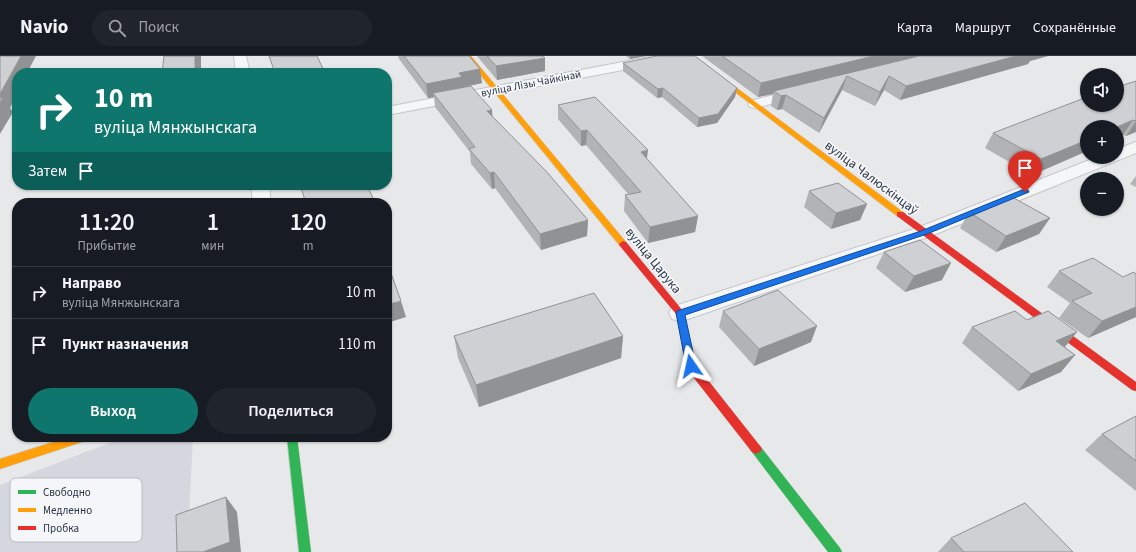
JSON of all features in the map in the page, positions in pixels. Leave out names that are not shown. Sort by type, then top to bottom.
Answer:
[{"type":"street","points":[[240,56],[242,68]]},
{"type":"street","name":"вуліца Царука","points":[[468,56],[497,89],[680,313],[691,366],[836,552]]},
{"type":"street","name":"вуліца Лізы Чайкінай","points":[[392,110],[675,56]]},
{"type":"street","name":"вуліца Чалюскінцаў","points":[[691,56],[924,232],[1136,387]]},
{"type":"street","points":[[755,104],[815,89]]},
{"type":"street","points":[[1124,152],[1136,147]]},
{"type":"street","points":[[680,313],[924,232],[1094,164]]},
{"type":"street","points":[[0,464],[68,442]]},
{"type":"street","points":[[293,442],[305,552]]},
{"type":"shaded area","points":[[112,442],[193,442],[187,552],[0,552],[0,485],[10,481],[10,542],[142,542],[142,478],[18,478]]},
{"type":"building","points":[[0,56],[21,56],[14,68],[12,68],[12,72],[0,94]]},
{"type":"building","points":[[164,56],[195,56],[195,68],[163,68]]},
{"type":"building","points":[[269,56],[317,56],[323,68],[273,68]]},
{"type":"building","points":[[404,56],[469,56],[480,69],[459,73],[462,77],[426,84]]},
{"type":"building","points":[[487,56],[543,56],[545,58],[496,66]]},
{"type":"building","points":[[657,56],[695,56],[737,88],[718,114],[699,118],[663,88],[658,89],[623,63]]},
{"type":"building","points":[[722,56],[874,56],[761,83]]},
{"type":"building","points":[[919,56],[1016,56],[906,86],[889,76],[880,92],[847,76],[824,118],[786,95],[781,96],[774,91]]},
{"type":"building","points":[[1136,81],[1136,121],[1133,120],[1124,124],[1124,120],[1080,120],[1080,143],[1041,159],[993,133],[1080,100],[1080,112],[1124,112],[1124,85]]},
{"type":"building","points":[[471,86],[492,110],[487,111],[546,171],[588,220],[540,234],[494,172],[490,173],[469,149],[475,147],[433,93]]},
{"type":"building","points":[[595,97],[648,150],[641,152],[698,216],[650,227],[625,195],[641,192],[587,130],[581,131],[558,105]]},
{"type":"building","points":[[838,183],[867,204],[836,213],[809,191]]},
{"type":"building","points":[[302,190],[369,190],[373,198],[304,198]]},
{"type":"building","points":[[1012,197],[1050,218],[1006,236],[969,212]]},
{"type":"building","points":[[920,240],[951,263],[914,276],[884,252]]},
{"type":"building","points":[[1093,258],[1123,277],[1134,272],[1136,274],[1136,307],[1102,321],[1072,301],[1092,293],[1059,271]]},
{"type":"building","points":[[392,276],[401,301],[392,304]]},
{"type":"building","points":[[778,290],[817,326],[759,349],[723,311]]},
{"type":"building","points":[[594,293],[623,336],[476,385],[454,336]]},
{"type":"building","points":[[1015,311],[1027,320],[1048,311],[1077,332],[1056,341],[1075,355],[1031,374],[972,327]]},
{"type":"building","points":[[1136,416],[1136,461],[1102,434]]},
{"type":"building","points":[[226,497],[230,542],[203,552],[177,552],[176,515]]},
{"type":"building","points":[[1025,503],[1073,552],[964,552],[951,538]]},
{"type":"traffic: fast","points":[[293,442],[305,552]]},
{"type":"traffic: fast","points":[[756,449],[836,552]]},
{"type":"traffic: slow","points":[[468,56],[623,244]]},
{"type":"traffic: slow","points":[[691,56],[900,214]]},
{"type":"traffic: slow","points":[[0,464],[68,442]]},
{"type":"traffic: jam","points":[[900,214],[1136,387]]},
{"type":"traffic: jam","points":[[623,244],[680,313],[691,366],[756,449]]},
{"type":"route","points":[[691,366],[680,313],[924,232],[1025,192]]}]
